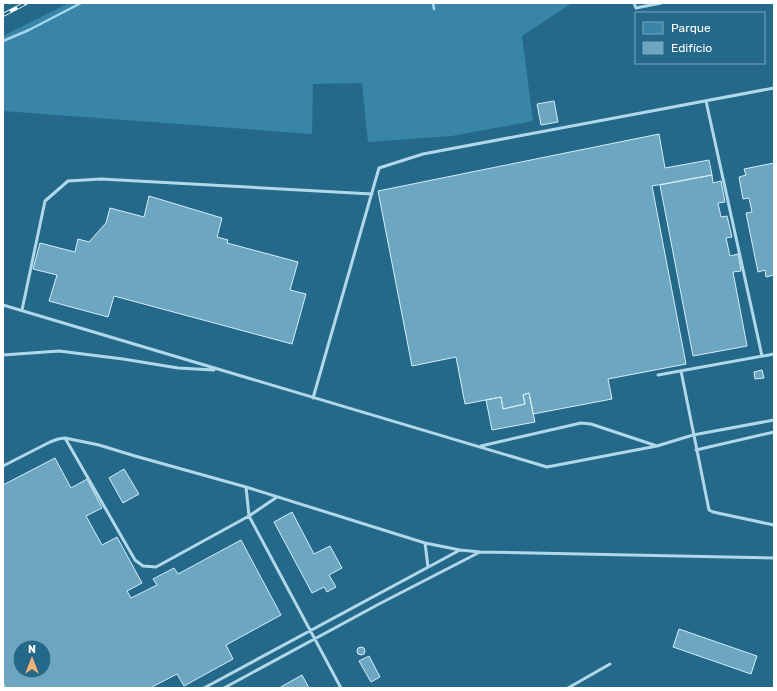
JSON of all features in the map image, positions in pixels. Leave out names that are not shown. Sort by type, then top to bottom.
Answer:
[{"type":"lane","points":[[634,3],[636,8],[661,3]]},
{"type":"lane","points":[[313,398],[379,168],[423,154],[774,88]]},
{"type":"lane","points":[[706,101],[762,356]]},
{"type":"lane","points":[[22,310],[45,201],[68,181],[101,180],[372,194]]},
{"type":"lane","points":[[3,305],[547,467],[657,446],[693,435],[774,420]]},
{"type":"lane","points":[[3,356],[59,351],[178,368],[221,370]]},
{"type":"lane","points":[[658,375],[774,354]]},
{"type":"lane","points":[[681,371],[709,510],[774,525]]},
{"type":"lane","points":[[479,447],[580,423],[591,424],[657,446]]},
{"type":"lane","points":[[696,450],[774,432]]},
{"type":"lane","points":[[65,438],[135,560],[143,566],[156,567],[249,516],[277,497]]},
{"type":"lane","points":[[3,466],[50,442],[65,438],[99,444],[134,456],[246,487],[426,542],[460,550],[480,552],[774,558]]},
{"type":"lane","points":[[246,487],[249,516],[341,688]]},
{"type":"lane","points":[[426,542],[428,567]]},
{"type":"lane","points":[[204,688],[460,550]]},
{"type":"lane","points":[[224,688],[379,604],[480,552]]},
{"type":"lane","points":[[374,596],[379,604]]},
{"type":"lane","points":[[568,688],[610,664]]},
{"type":"green space","points":[[69,3],[572,3],[522,36],[533,121],[452,136],[368,142],[362,83],[313,84],[312,134],[3,111],[3,36]]},
{"type":"building","points":[[554,101],[558,122],[541,125],[537,104]]},
{"type":"building","points":[[659,134],[665,168],[709,160],[712,175],[652,186],[686,364],[608,379],[612,399],[533,414],[529,393],[523,395],[525,404],[503,409],[501,397],[465,404],[456,357],[412,366],[378,191]]},
{"type":"building","points":[[774,163],[774,275],[766,277],[765,270],[758,272],[746,213],[752,212],[749,198],[743,199],[739,177],[746,175],[744,169]]},
{"type":"building","points":[[712,175],[713,183],[721,181],[725,202],[718,203],[721,217],[727,216],[732,237],[726,238],[730,256],[738,254],[741,271],[733,272],[747,346],[693,356],[660,185]]},
{"type":"building","points":[[149,196],[222,218],[217,237],[228,240],[227,243],[298,262],[290,290],[306,294],[292,344],[114,296],[108,317],[49,301],[57,275],[33,269],[40,243],[75,252],[78,239],[89,242],[106,223],[110,208],[144,217]]},
{"type":"building","points":[[762,370],[764,378],[755,379],[754,372]]},
{"type":"building","points":[[529,393],[535,422],[492,430],[486,400],[501,397],[503,409],[525,404],[523,395]]},
{"type":"building","points":[[55,458],[71,488],[87,479],[102,508],[86,516],[102,545],[117,537],[142,583],[127,591],[131,598],[157,585],[153,579],[174,568],[178,574],[241,540],[281,615],[226,645],[233,659],[184,686],[177,674],[150,688],[6,688],[3,683],[3,485]]},
{"type":"building","points":[[124,469],[139,494],[123,503],[109,478]]},
{"type":"building","points":[[292,512],[314,554],[330,546],[342,568],[329,575],[336,587],[327,592],[324,587],[312,593],[274,522]]},
{"type":"building","points":[[679,629],[757,656],[751,674],[673,647]]},
{"type":"building","points":[[359,647],[363,647],[365,651],[363,655],[359,655],[357,653],[357,649]]},
{"type":"building","points":[[369,656],[380,677],[371,682],[359,661]]},
{"type":"building","points":[[302,675],[309,688],[279,688]]},
{"type":"waterway","points":[[3,41],[29,30],[81,3]]},
{"type":"waterway","points":[[433,3],[434,9]]},
{"type":"railway","points":[[3,15],[26,3]]}]
